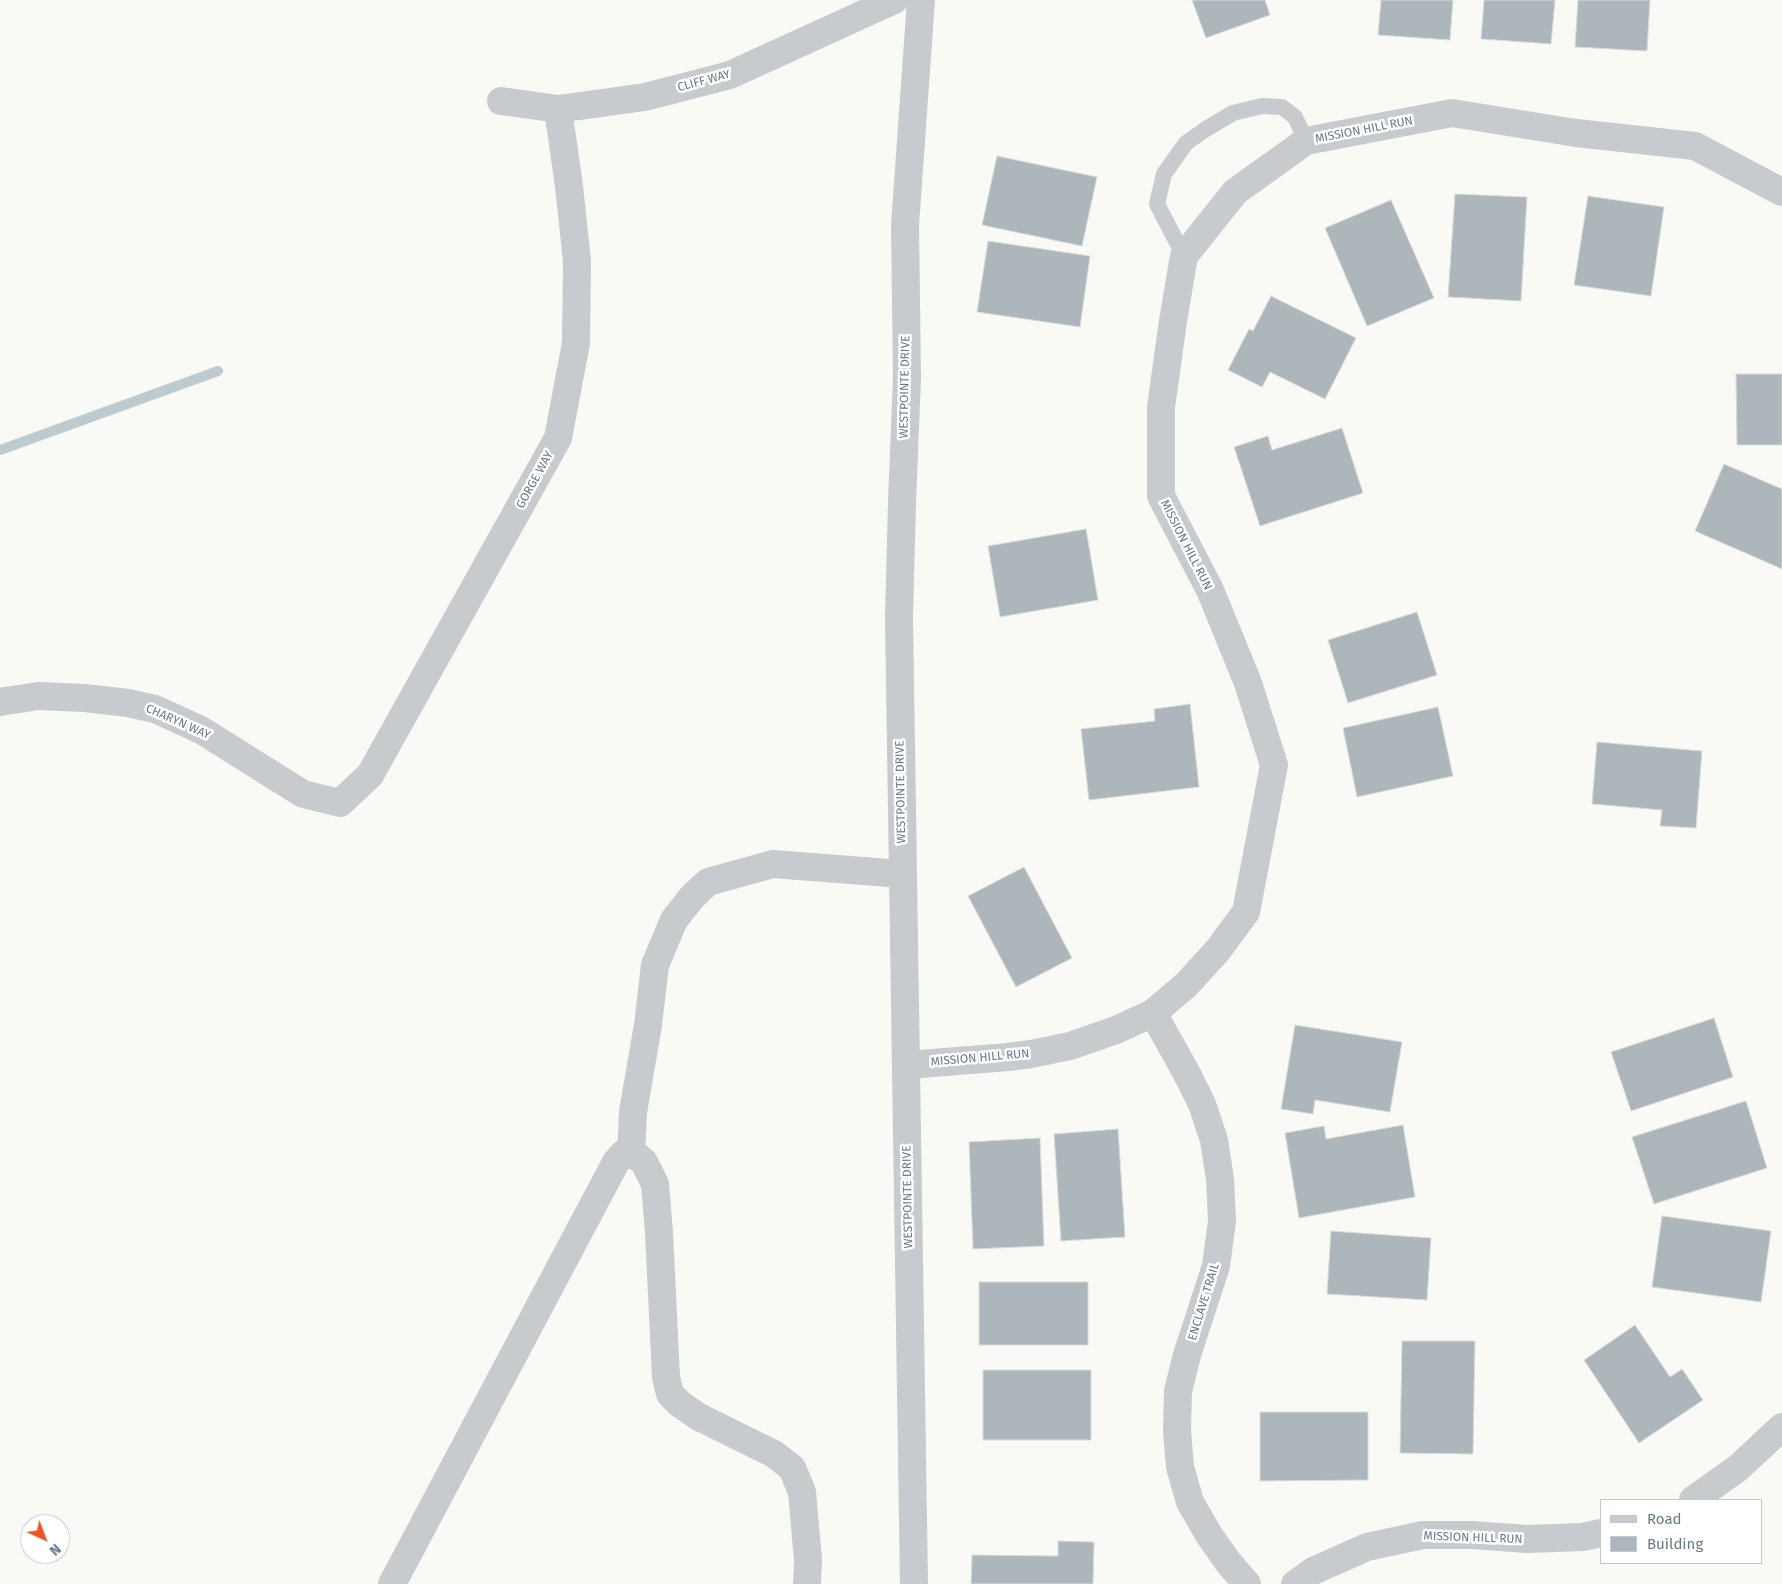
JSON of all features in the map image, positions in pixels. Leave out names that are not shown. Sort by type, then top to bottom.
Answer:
[{"type":"street","name":"CLIFF WAY","points":[[501,101],[558,109],[645,96],[730,75],[894,0]]},
{"type":"street","name":"WESTPOINTE DRIVE","points":[[914,1584],[899,617],[907,378],[904,225],[921,0]]},
{"type":"street","name":"GORGE WAY","points":[[340,803],[370,775],[558,438],[576,343],[577,261],[558,109]]},
{"type":"street","name":"MISSION HILL RUN","points":[[906,1065],[1008,1058],[1070,1046],[1116,1030],[1152,1013],[1186,985],[1218,950],[1246,912],[1274,765],[1248,683],[1210,590],[1161,496],[1161,407],[1184,256],[1235,192],[1306,141],[1452,113],[1576,133],[1696,146],[1782,192]]},
{"type":"street","name":"CHARYN WAY","points":[[0,702],[38,696],[75,697],[128,703],[154,709],[201,730],[303,794],[340,803]]},
{"type":"street","points":[[631,1155],[633,1112],[648,1025],[655,965],[674,920],[692,897],[708,882],[772,864],[902,874]]},
{"type":"street","name":"ENCLAVE TRAIL","points":[[1152,1013],[1202,1104],[1214,1140],[1220,1179],[1222,1222],[1216,1266],[1186,1356],[1178,1391],[1176,1430],[1180,1467],[1190,1502],[1228,1562],[1247,1584]]},
{"type":"street","points":[[392,1584],[616,1162],[623,1154],[637,1156],[644,1162],[655,1184],[666,1377],[670,1394],[680,1404],[700,1417],[774,1454],[792,1468],[802,1492],[808,1560],[807,1584]]},
{"type":"street","points":[[1694,1499],[1738,1468],[1782,1427]]},
{"type":"street","name":"MISSION HILL RUN","points":[[1295,1584],[1313,1571],[1367,1547],[1423,1535],[1472,1535],[1527,1539],[1583,1537],[1600,1533]]},
{"type":"lane","points":[[1184,256],[1157,204],[1164,174],[1186,143],[1233,112],[1262,106],[1282,107],[1295,117],[1306,141]]},
{"type":"building","points":[[1192,0],[1265,0],[1270,15],[1206,38]]},
{"type":"building","points":[[1381,0],[1453,0],[1450,40],[1378,35]]},
{"type":"building","points":[[1484,0],[1555,0],[1551,44],[1481,39]]},
{"type":"building","points":[[1578,0],[1650,0],[1647,51],[1575,47]]},
{"type":"building","points":[[997,156],[1097,177],[1082,246],[982,225]]},
{"type":"building","points":[[1455,194],[1527,197],[1521,301],[1448,297]]},
{"type":"building","points":[[1588,196],[1664,207],[1651,296],[1574,285]]},
{"type":"building","points":[[1391,200],[1434,298],[1367,326],[1325,228]]},
{"type":"building","points":[[988,241],[1090,256],[1080,327],[977,312]]},
{"type":"building","points":[[1271,296],[1356,338],[1325,399],[1270,372],[1262,387],[1228,370],[1249,329],[1253,331]]},
{"type":"building","points":[[1736,374],[1782,374],[1782,445],[1737,445]]},
{"type":"building","points":[[1342,428],[1363,493],[1260,526],[1234,447],[1268,436],[1272,450]]},
{"type":"building","points":[[1724,464],[1782,489],[1782,569],[1695,531]]},
{"type":"building","points":[[1086,529],[1098,600],[1000,617],[988,546]]},
{"type":"building","points":[[1417,612],[1437,675],[1348,703],[1328,640]]},
{"type":"building","points":[[1190,704],[1199,787],[1089,800],[1081,729],[1155,721],[1154,709]]},
{"type":"building","points":[[1438,707],[1453,776],[1357,797],[1343,728]]},
{"type":"building","points":[[1597,742],[1702,751],[1696,828],[1660,826],[1662,810],[1592,804]]},
{"type":"building","points":[[1024,867],[1072,958],[1016,987],[968,896]]},
{"type":"building","points":[[1714,1018],[1733,1077],[1631,1111],[1611,1052]]},
{"type":"building","points":[[1295,1025],[1402,1042],[1390,1112],[1315,1100],[1313,1114],[1281,1109]]},
{"type":"building","points":[[1746,1101],[1767,1168],[1654,1204],[1632,1137]]},
{"type":"building","points":[[1403,1125],[1415,1197],[1299,1218],[1285,1133],[1324,1126],[1326,1139]]},
{"type":"building","points":[[1118,1129],[1125,1237],[1061,1241],[1054,1134]]},
{"type":"building","points":[[1040,1138],[1044,1246],[973,1249],[969,1142]]},
{"type":"building","points":[[1662,1216],[1771,1231],[1761,1302],[1652,1287]]},
{"type":"building","points":[[1331,1231],[1431,1238],[1427,1300],[1327,1294]]},
{"type":"building","points":[[979,1282],[1088,1282],[1088,1345],[979,1345]]},
{"type":"building","points":[[1635,1325],[1670,1377],[1682,1369],[1703,1400],[1639,1443],[1584,1360]]},
{"type":"building","points":[[1402,1341],[1475,1341],[1473,1454],[1400,1453]]},
{"type":"building","points":[[983,1370],[1091,1370],[1091,1440],[983,1440]]},
{"type":"building","points":[[1260,1412],[1368,1412],[1368,1480],[1260,1481]]},
{"type":"building","points":[[1058,1541],[1094,1542],[1093,1584],[971,1584],[972,1555],[1058,1556]]},
{"type":"waterway","points":[[0,450],[218,371]]}]
